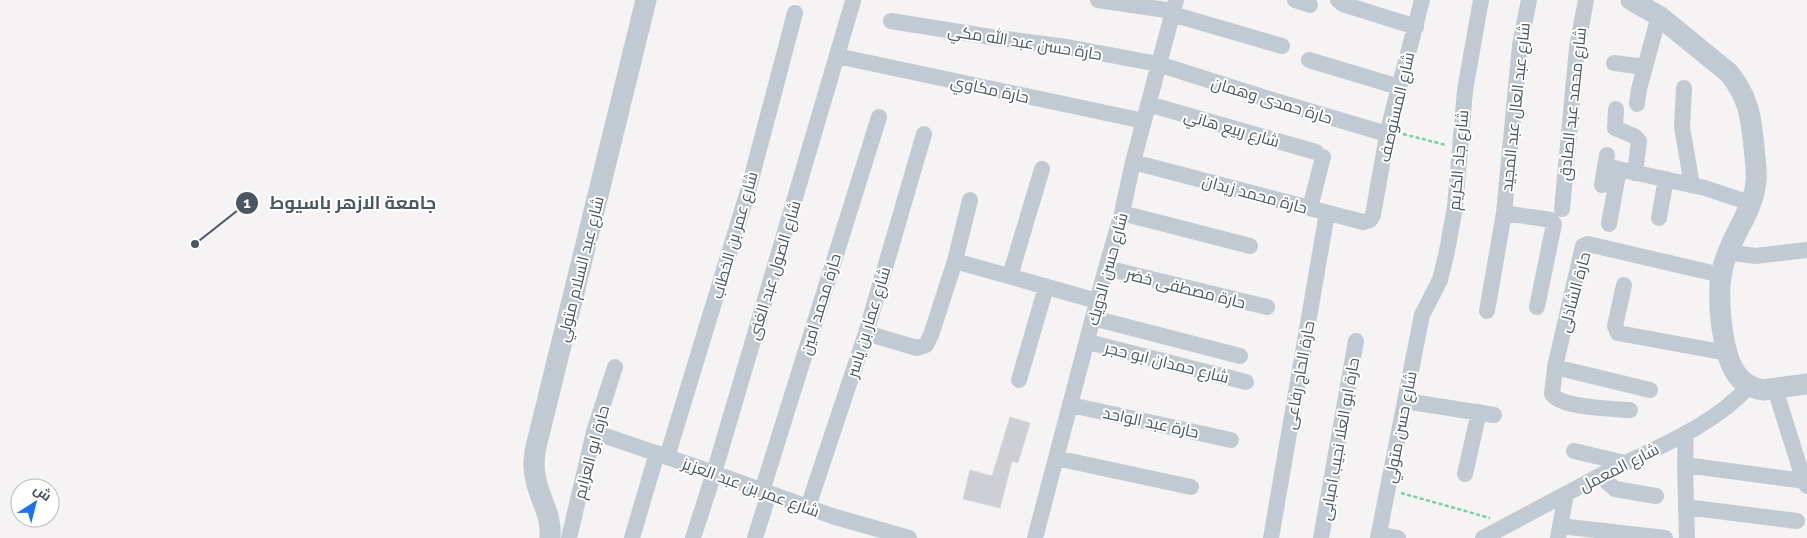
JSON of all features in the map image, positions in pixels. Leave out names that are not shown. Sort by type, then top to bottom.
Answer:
[{"type":"street","name":"شارع عبد السلام متولي","points":[[550,538],[549,517],[536,480],[534,451],[646,0]]},
{"type":"street","points":[[1098,0],[1174,8],[1282,46]]},
{"type":"street","points":[[1338,0],[1343,4],[1416,27]]},
{"type":"street","name":"شارع المستوصف","points":[[1373,215],[1387,132],[1422,0]]},
{"type":"street","name":"شارع جاد الكريم","points":[[1422,315],[1440,280],[1444,266],[1454,206],[1465,90],[1481,0]]},
{"type":"street","name":"شارع عبد العال عبد المجيد","points":[[1487,311],[1504,213],[1520,45],[1528,0]]},
{"type":"street","name":"شارع محمد عبد الصادق","points":[[1562,209],[1577,48],[1586,0]]},
{"type":"street","points":[[1631,0],[1659,16],[1729,73],[1742,92],[1751,115],[1756,172],[1754,192],[1750,204],[1727,252],[1721,275],[1720,307],[1728,353],[1735,372],[1749,386],[1763,390],[1807,384]]},
{"type":"street","name":"شارع الصول عبد الغنى","points":[[693,538],[714,473],[853,1]]},
{"type":"street","name":"شارع حسن الدويك","points":[[1036,538],[1174,8]]},
{"type":"street","name":"شارع عمر بن الخطاب","points":[[632,538],[662,455],[748,191],[795,12]]},
{"type":"street","points":[[1637,104],[1638,92],[1659,16]]},
{"type":"street","name":"حارة حسن عبد الله مكي","points":[[891,21],[1068,47],[1158,64]]},
{"type":"street","name":"حارة مكاوي","points":[[837,56],[1144,121]]},
{"type":"street","points":[[1309,60],[1399,87]]},
{"type":"street","points":[[1614,63],[1645,67]]},
{"type":"street","name":"حارة حمدى وهمان","points":[[1158,64],[1272,100],[1387,132]]},
{"type":"street","points":[[1684,88],[1682,127],[1692,185]]},
{"type":"street","name":"شارع ربيع هاني","points":[[1148,104],[1319,155],[1310,208]]},
{"type":"street","points":[[1616,109],[1616,129],[1634,136],[1638,141],[1635,173]]},
{"type":"street","name":"حارة محمد امين","points":[[754,538],[765,492],[879,117]]},
{"type":"street","name":"شارع عمار بن ياسر","points":[[808,507],[866,333],[924,134]]},
{"type":"street","name":"حارة محمد زيدان","points":[[1133,162],[1363,222],[1370,220],[1373,215]]},
{"type":"street","points":[[1610,163],[1635,173],[1692,185],[1750,204]]},
{"type":"street","points":[[1602,185],[1610,163]]},
{"type":"street","points":[[1609,224],[1610,163]]},
{"type":"street","points":[[1010,276],[1042,169]]},
{"type":"street","points":[[1659,218],[1666,179]]},
{"type":"street","points":[[866,333],[917,348],[926,345],[955,261],[970,200]]},
{"type":"street","points":[[1122,213],[1250,246]]},
{"type":"street","name":"حارة الحاج رفاعى","points":[[1270,538],[1327,213]]},
{"type":"street","name":"شارع عبد العال عبد المجيد","points":[[1504,213],[1551,220],[1554,224],[1538,308]]},
{"type":"street","name":"حارة الشاذلى","points":[[1630,410],[1586,407],[1557,399],[1552,394],[1555,367],[1582,249],[1586,245],[1721,275]]},
{"type":"street","points":[[1727,252],[1755,256],[1807,250]]},
{"type":"street","points":[[955,261],[1097,301]]},
{"type":"street","name":"حارة مصطفى خضر","points":[[1106,268],[1267,307]]},
{"type":"street","points":[[1624,285],[1615,326],[1618,333],[1728,353]]},
{"type":"street","points":[[1019,380],[1046,287]]},
{"type":"street","name":"شارع حسن متولي","points":[[1379,536],[1422,315]]},
{"type":"street","points":[[1093,318],[1240,356]]},
{"type":"street","name":"حارة ابو العلا نجيب امبابى","points":[[1321,538],[1356,340]]},
{"type":"street","name":"شارع حمدان ابو حجر","points":[[1088,342],[1246,382]]},
{"type":"street","name":"حارة ابو العزايم","points":[[569,538],[594,432],[615,367]]},
{"type":"street","points":[[1555,367],[1650,390]]},
{"type":"street","name":"شارع المعمل","points":[[1483,538],[1607,472],[1686,433],[1732,403],[1749,386]]},
{"type":"street","points":[[1685,465],[1805,484],[1775,388]]},
{"type":"street","points":[[1405,401],[1486,414],[1465,474]]},
{"type":"street","name":"حارة عبد الواحد","points":[[1071,405],[1231,440]]},
{"type":"street","name":"شارع عمر بن عبد العزيز","points":[[594,432],[808,507],[869,533],[909,538]]},
{"type":"street","points":[[1686,433],[1687,538]]},
{"type":"street","points":[[1574,451],[1625,463]]},
{"type":"street","points":[[1056,458],[1191,487]]},
{"type":"street","points":[[1607,472],[1606,481],[1615,489],[1656,496]]},
{"type":"street","points":[[1566,494],[1559,532],[1665,538]]},
{"type":"street","points":[[1686,507],[1798,521]]},
{"type":"street","points":[[1379,536],[1398,538]]},
{"type":"path","points":[[1387,132],[1459,149]]},
{"type":"path","points":[[1388,489],[1511,523]]},
{"type":"building","points":[[1010,417],[1030,423],[1018,463],[1012,461],[1000,508],[963,499],[970,470],[992,476]]},
{"type":"place","name":"جامعة الازهر باسيوط","points":[[195,244]]}]
